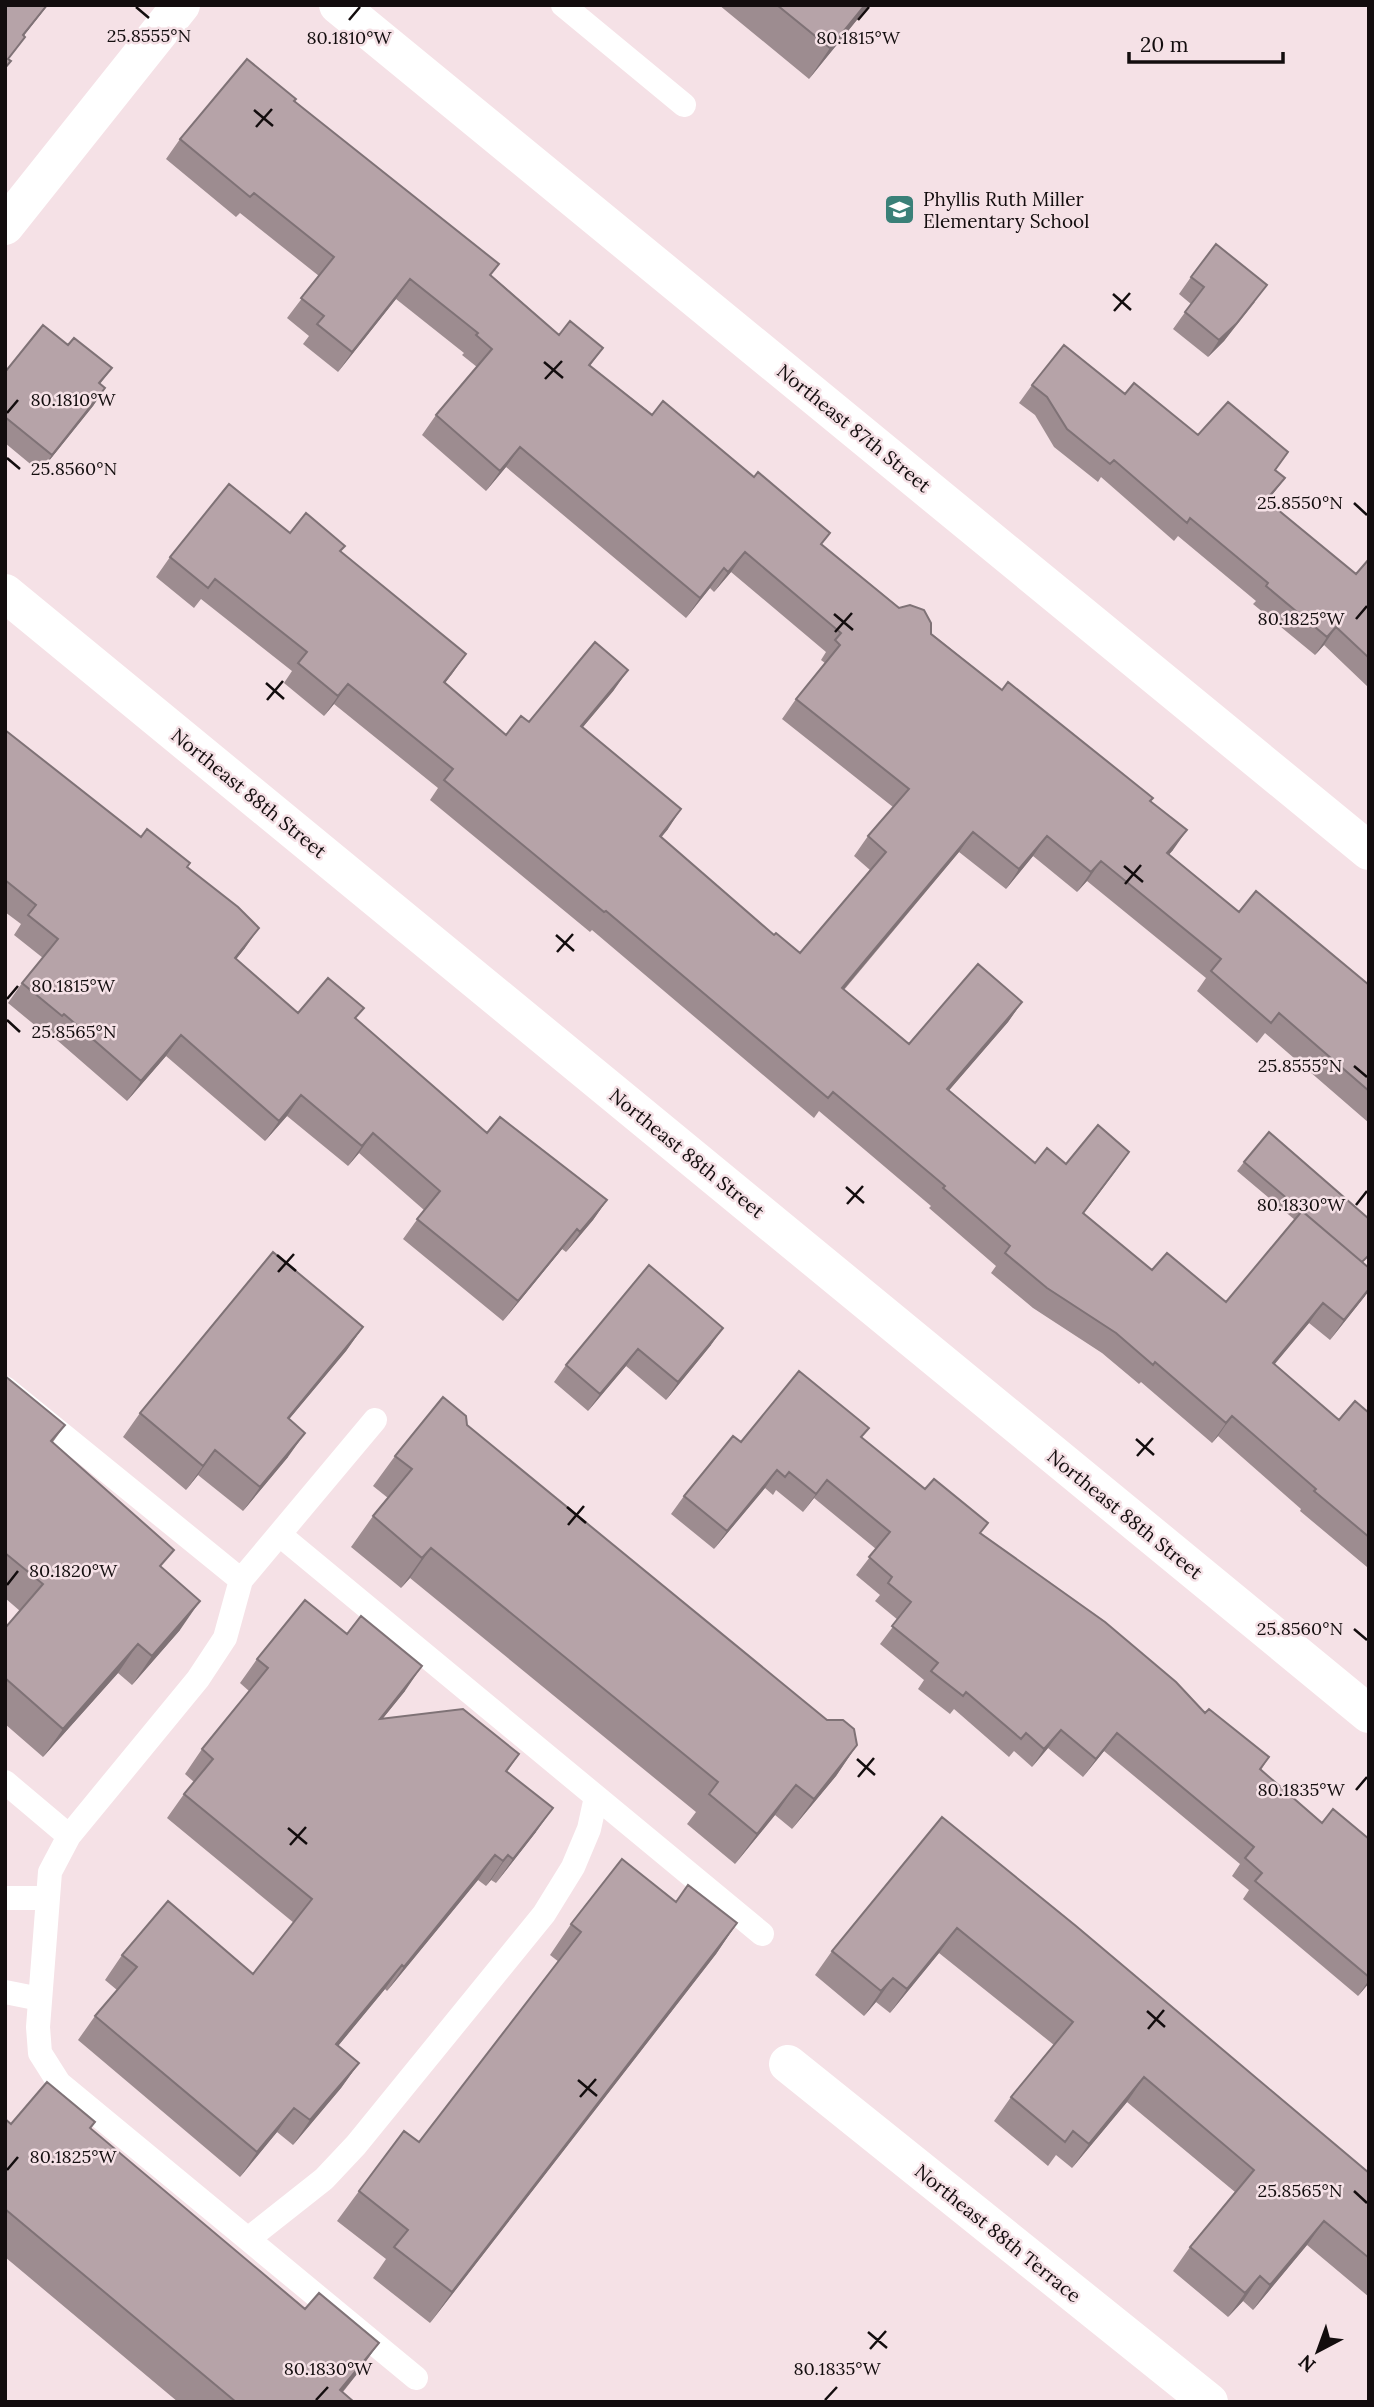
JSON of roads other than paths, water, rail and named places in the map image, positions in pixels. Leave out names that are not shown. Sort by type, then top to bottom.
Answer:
[{"type":"street","points":[[5,226],[181,5]]},
{"type":"street","name":"Northeast 87th Street","points":[[338,5],[1369,851]]},
{"type":"street","name":"Northeast 88th Street","points":[[5,593],[1369,1714]]},
{"type":"street","name":"Northeast 88th Terrace","points":[[788,2064],[1209,2402]]},
{"type":"lane","points":[[562,5],[684,106]]},
{"type":"lane","points":[[5,1388],[241,1580]]},
{"type":"lane","points":[[376,1420],[241,1580],[225,1638],[198,1679],[69,1836],[50,1872],[38,2027],[40,2053],[59,2083],[416,2378]]},
{"type":"lane","points":[[280,1535],[762,1934]]},
{"type":"lane","points":[[5,1782],[69,1836]]},
{"type":"lane","points":[[248,2239],[324,2179],[356,2145],[544,1913],[573,1867],[589,1829],[596,1797]]},
{"type":"lane","points":[[5,1898],[48,1898]]},
{"type":"lane","points":[[5,1992],[40,1999]]},
{"type":"place","name":"Phyllis Ruth Miller Elementary School","points":[[900,210]]}]
